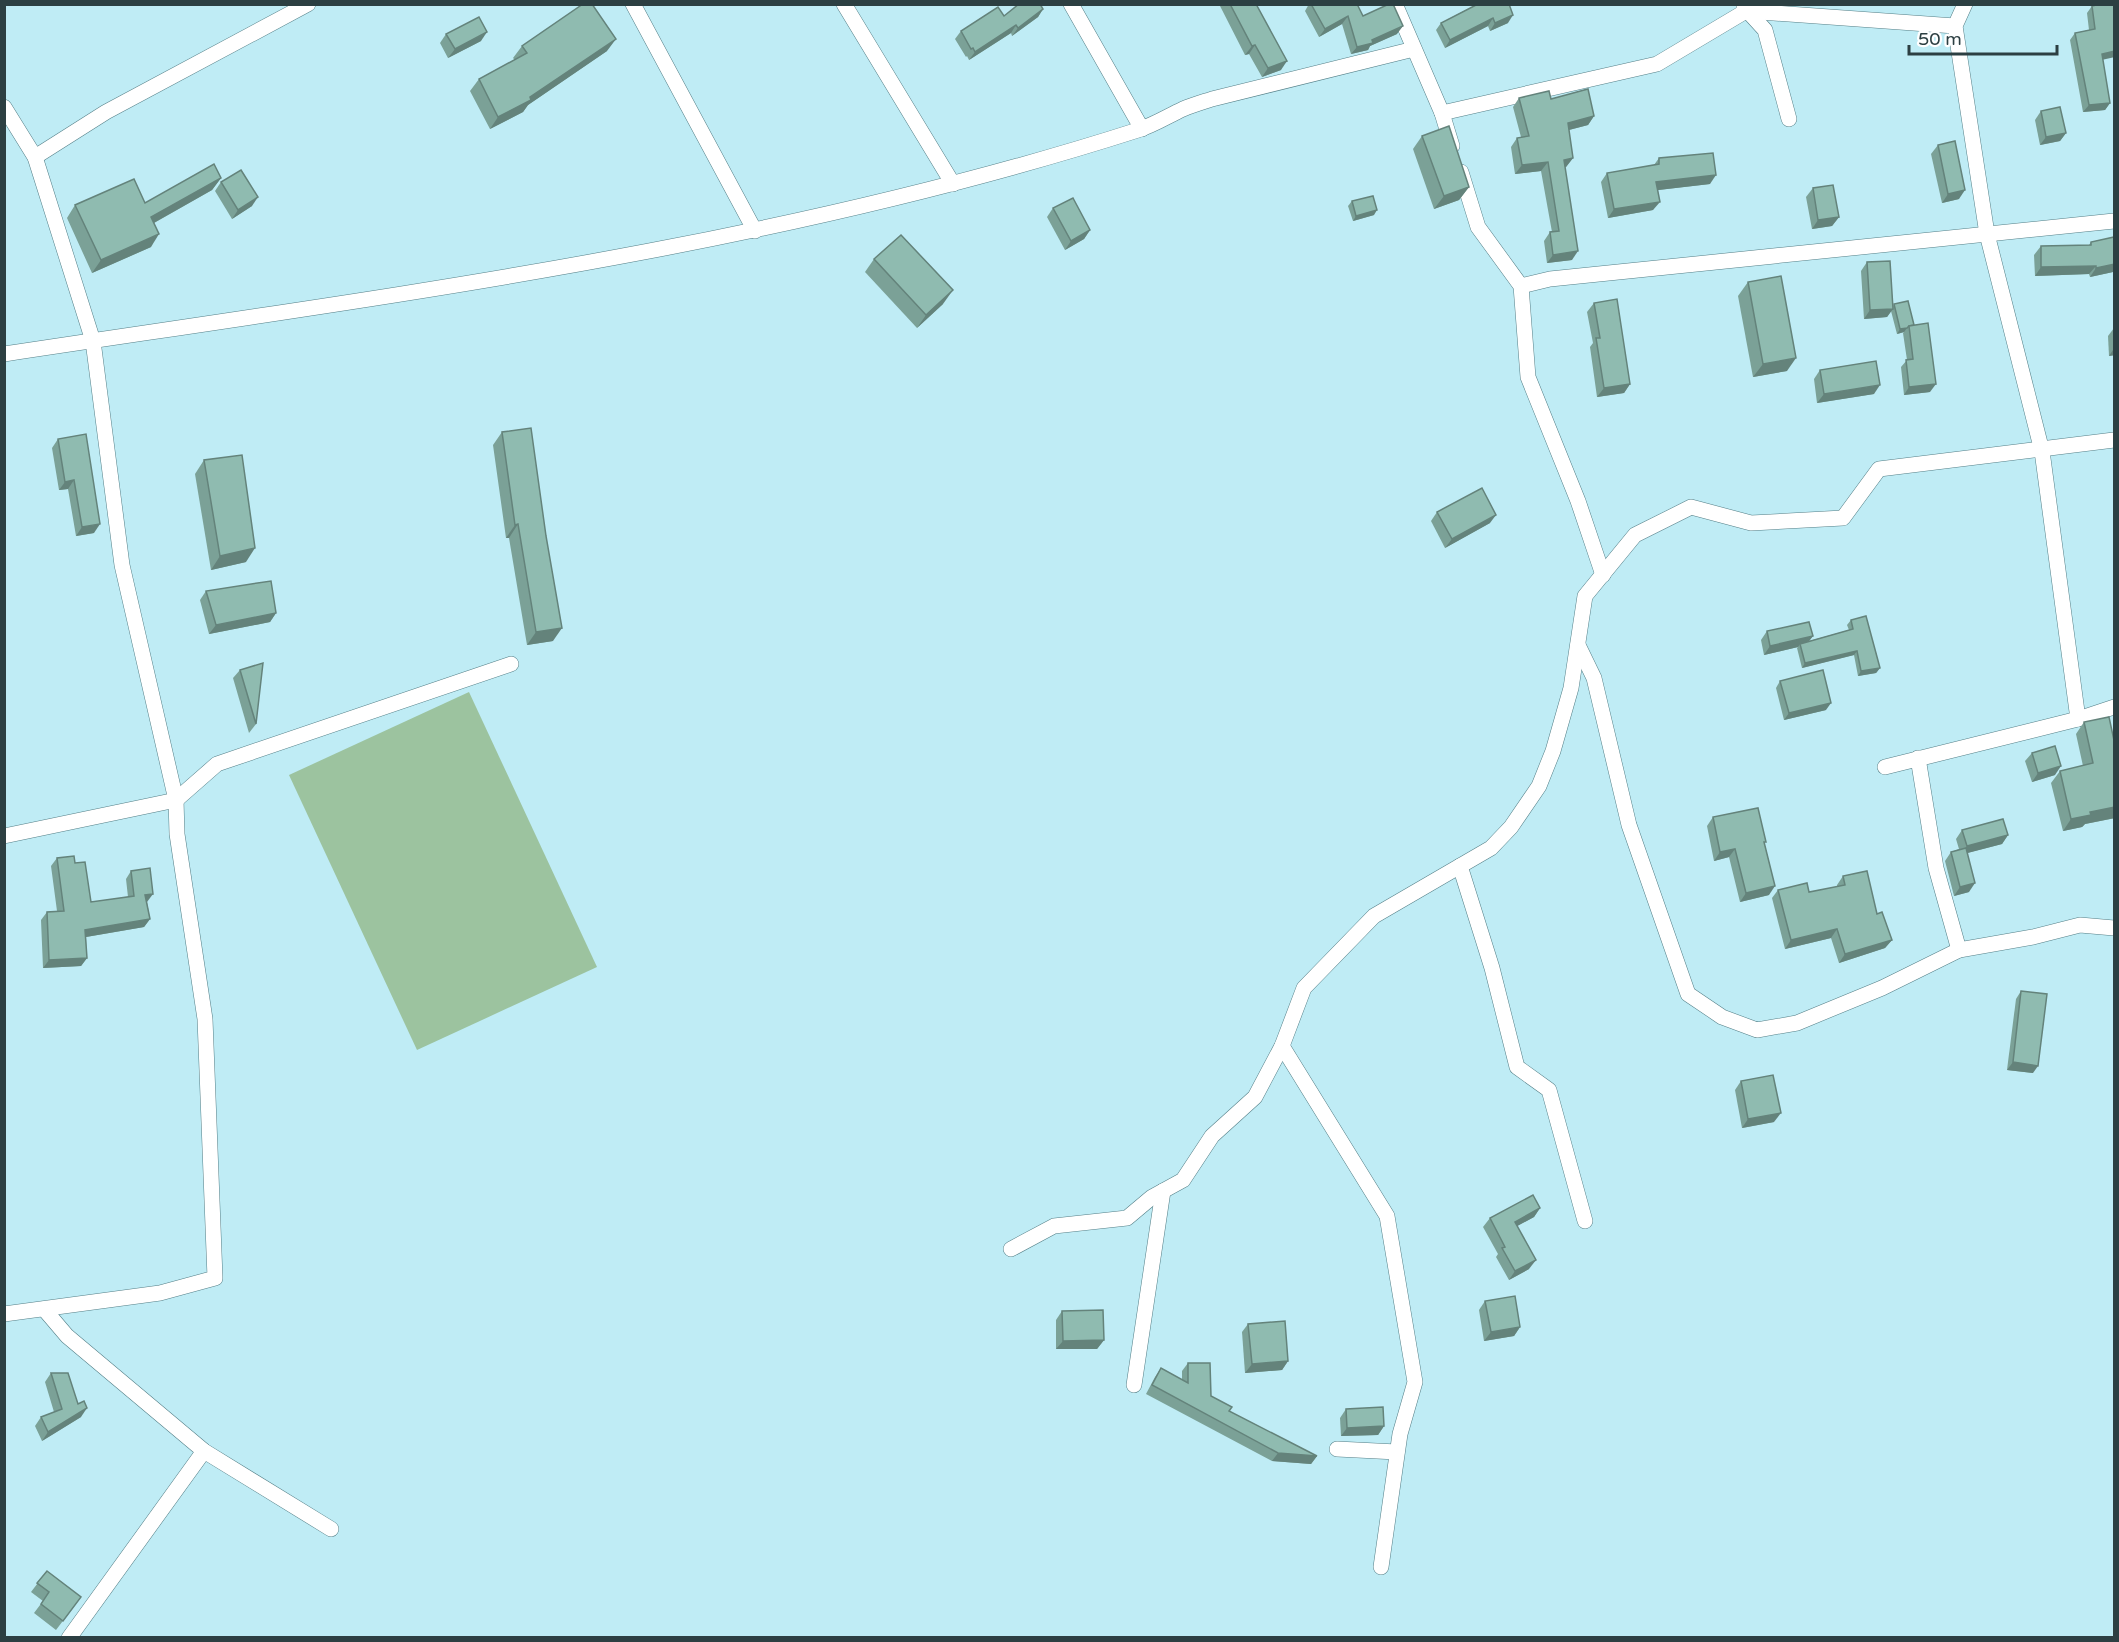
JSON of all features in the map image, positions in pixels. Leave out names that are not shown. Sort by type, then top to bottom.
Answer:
[{"type":"street","points":[[35,157],[106,112],[308,4]]},
{"type":"street","points":[[633,4],[754,231]]},
{"type":"street","points":[[844,4],[953,184]]},
{"type":"street","points":[[1071,4],[1142,129]]},
{"type":"street","points":[[1395,4],[1442,113],[1479,227],[1521,286],[1528,377],[1578,501],[1603,575]]},
{"type":"street","points":[[1965,4],[1955,26],[1987,234],[2042,451],[2078,719]]},
{"type":"street","points":[[1442,113],[1657,64],[1744,8],[1955,26]]},
{"type":"street","points":[[1744,8],[1765,30],[1789,119]]},
{"type":"street","points":[[4,354],[521,276],[754,231],[953,184],[1142,129],[1185,108],[1212,99],[1414,50]]},
{"type":"street","points":[[4,107],[35,157],[93,341],[122,565],[176,800],[177,834],[205,1019],[214,1278],[160,1293],[4,1314]]},
{"type":"street","points":[[1521,286],[1550,279],[2115,220]]},
{"type":"street","points":[[1011,1250],[1054,1226],[1127,1218],[1152,1197],[1183,1180],[1212,1136],[1255,1097],[1282,1046],[1304,988],[1374,916],[1491,848],[1511,827],[1539,786],[1553,751],[1572,688],[1585,596],[1635,535],[1690,507],[1751,523],[1843,518],[1879,469],[2115,441]]},
{"type":"street","points":[[1578,645],[1594,678],[1629,825],[1688,994],[1722,1017],[1756,1029],[1797,1023],[1882,988],[1959,950],[2033,937],[2080,925],[2115,928]]},
{"type":"street","points":[[4,836],[176,800],[217,764],[511,664]]},
{"type":"street","points":[[1885,766],[2078,719],[2115,707]]},
{"type":"street","points":[[1918,758],[1936,868],[1959,950]]},
{"type":"street","points":[[1460,866],[1492,968],[1517,1067],[1549,1090],[1585,1221]]},
{"type":"street","points":[[1282,1046],[1387,1216],[1415,1382],[1400,1434],[1381,1567]]},
{"type":"street","points":[[1134,1385],[1163,1191]]},
{"type":"street","points":[[45,1309],[67,1336],[204,1451],[330,1529]]},
{"type":"street","points":[[1337,1449],[1398,1452]]},
{"type":"street","points":[[69,1638],[204,1451]]},
{"type":"green space","points":[[469,692],[597,967],[417,1050],[289,775]]},
{"type":"building","points":[[583,4],[592,4],[616,39],[530,97],[531,100],[498,117],[479,79],[527,53],[522,46]]},
{"type":"building","points":[[1019,4],[1040,4],[1043,9],[1018,28],[1016,25],[975,52],[973,48],[971,49],[961,31],[998,7],[1004,16]]},
{"type":"building","points":[[1230,4],[1256,4],[1287,61],[1268,68],[1255,45],[1252,46]]},
{"type":"building","points":[[1311,4],[1357,4],[1363,16],[1393,4],[1403,26],[1372,40],[1373,43],[1357,47],[1348,16],[1325,29]]},
{"type":"building","points":[[1478,4],[1509,4],[1513,15],[1495,23],[1493,18],[1450,40],[1441,23]]},
{"type":"building","points":[[2115,4],[2115,51],[2102,54],[2110,103],[2089,105],[2075,33],[2095,29],[2092,6]]},
{"type":"building","points":[[479,17],[487,32],[455,49],[446,34]]},
{"type":"building","points":[[1588,89],[1594,116],[1568,123],[1573,158],[1564,160],[1578,251],[1553,255],[1550,232],[1559,231],[1548,162],[1522,165],[1517,138],[1529,136],[1519,98],[1549,91],[1551,99]]},
{"type":"building","points":[[2060,107],[2066,133],[2046,137],[2041,111]]},
{"type":"building","points":[[1449,126],[1469,187],[1444,196],[1422,136]]},
{"type":"building","points":[[1955,141],[1965,190],[1948,194],[1938,145]]},
{"type":"building","points":[[1713,153],[1716,175],[1656,182],[1660,202],[1614,209],[1607,173],[1659,164],[1659,158]]},
{"type":"building","points":[[214,164],[221,178],[151,217],[159,234],[101,260],[75,205],[134,179],[145,203]]},
{"type":"building","points":[[241,170],[258,197],[238,210],[221,182]]},
{"type":"building","points":[[1833,185],[1839,217],[1818,220],[1813,188]]},
{"type":"building","points":[[1373,196],[1377,210],[1356,216],[1352,201]]},
{"type":"building","points":[[1073,198],[1090,230],[1071,241],[1053,208]]},
{"type":"building","points":[[901,235],[953,290],[926,315],[874,259]]},
{"type":"building","points":[[2114,237],[2115,264],[2096,268],[2096,266],[2041,267],[2041,246],[2091,245],[2091,242]]},
{"type":"building","points":[[1890,261],[1893,309],[1870,310],[1867,262]]},
{"type":"building","points":[[1781,276],[1796,358],[1763,364],[1748,282]]},
{"type":"building","points":[[1617,299],[1630,384],[1604,388],[1596,338],[1600,338],[1594,303]]},
{"type":"building","points":[[1908,301],[1914,325],[1900,329],[1894,304]]},
{"type":"building","points":[[1928,323],[1936,384],[1909,387],[1906,360],[1913,359],[1909,326]]},
{"type":"building","points":[[1876,361],[1880,385],[1824,394],[1820,370]]},
{"type":"building","points":[[531,428],[562,628],[536,632],[518,524],[515,525],[502,432]]},
{"type":"building","points":[[86,434],[100,524],[82,527],[74,480],[65,482],[58,439]]},
{"type":"building","points":[[242,455],[255,548],[220,556],[204,460]]},
{"type":"building","points":[[1482,488],[1496,515],[1452,539],[1437,512]]},
{"type":"building","points":[[271,581],[276,613],[216,625],[206,591]]},
{"type":"building","points":[[1866,616],[1880,668],[1861,671],[1857,651],[1805,663],[1800,644],[1853,629],[1851,620]]},
{"type":"building","points":[[1809,622],[1813,636],[1770,646],[1767,631]]},
{"type":"building","points":[[263,663],[256,724],[240,670]]},
{"type":"building","points":[[1823,670],[1831,703],[1789,713],[1780,681]]},
{"type":"building","points":[[2109,717],[2115,745],[2115,807],[2071,819],[2060,771],[2093,763],[2084,722]]},
{"type":"building","points":[[2055,746],[2061,766],[2038,773],[2032,753]]},
{"type":"building","points":[[1758,808],[1775,886],[1746,893],[1735,849],[1720,852],[1713,817]]},
{"type":"building","points":[[2003,819],[2008,835],[1967,846],[1962,830]]},
{"type":"building","points":[[1966,848],[1975,883],[1960,887],[1951,852]]},
{"type":"building","points":[[74,856],[75,863],[85,862],[91,902],[134,896],[131,871],[150,868],[153,894],[145,895],[150,919],[85,930],[87,958],[49,960],[47,912],[64,911],[57,858]]},
{"type":"building","points":[[1867,871],[1877,914],[1882,912],[1892,940],[1845,954],[1837,929],[1791,940],[1778,890],[1807,883],[1809,892],[1845,885],[1843,876]]},
{"type":"building","points":[[2021,991],[2047,994],[2038,1066],[2013,1062]]},
{"type":"building","points":[[1773,1075],[1781,1113],[1748,1119],[1741,1081]]},
{"type":"building","points":[[1533,1195],[1540,1208],[1515,1222],[1536,1260],[1515,1271],[1502,1248],[1505,1247],[1490,1218]]},
{"type":"building","points":[[1515,1296],[1520,1327],[1491,1332],[1485,1301]]},
{"type":"building","points":[[1103,1310],[1104,1340],[1063,1341],[1062,1311]]},
{"type":"building","points":[[1285,1321],[1288,1361],[1252,1364],[1248,1324]]},
{"type":"building","points":[[1188,1363],[1210,1363],[1211,1396],[1232,1407],[1229,1411],[1317,1456],[1278,1453],[1152,1385],[1161,1368],[1188,1383]]},
{"type":"building","points":[[51,1373],[68,1373],[78,1404],[84,1401],[87,1408],[48,1432],[41,1417],[62,1409]]},
{"type":"building","points":[[1383,1407],[1384,1426],[1347,1428],[1346,1409]]},
{"type":"building","points":[[47,1571],[81,1597],[63,1621],[41,1604],[49,1592],[37,1583]]}]
